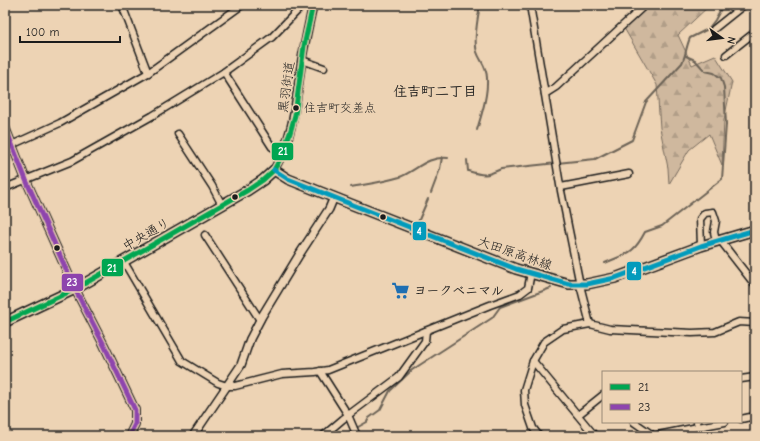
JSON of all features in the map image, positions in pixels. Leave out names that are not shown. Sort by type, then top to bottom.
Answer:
[{"type":"main road","name":"中央通り","points":[[5,322],[75,289],[124,262],[248,190],[263,180],[274,170]]},
{"type":"main road","name":"大田原高林線","points":[[274,170],[286,178],[516,269],[569,284],[580,285],[615,278],[700,246],[755,230]]},
{"type":"street","points":[[122,5],[148,73]]},
{"type":"street","points":[[8,146],[60,123],[148,73],[242,5]]},
{"type":"street","points":[[5,188],[72,161],[152,116],[224,72],[272,37],[303,5]]},
{"type":"street","name":"黒羽街道","points":[[274,170],[290,133],[295,114],[302,60],[313,5]]},
{"type":"street","points":[[530,5],[561,187],[580,285],[590,324]]},
{"type":"street","points":[[545,94],[556,87],[645,5]]},
{"type":"street","points":[[714,29],[744,5]]},
{"type":"street","points":[[726,55],[755,32]]},
{"type":"street","points":[[302,60],[324,68]]},
{"type":"street","points":[[224,72],[272,147],[282,153]]},
{"type":"street","points":[[5,127],[8,146],[26,180],[75,289],[135,410],[135,424],[129,436]]},
{"type":"street","points":[[178,134],[212,186],[222,205]]},
{"type":"street","points":[[561,187],[629,174]]},
{"type":"street","points":[[193,436],[241,365],[250,339],[260,320],[298,255],[329,210],[334,197]]},
{"type":"street","points":[[700,246],[700,219],[705,213],[713,212],[716,221],[714,232],[718,241],[755,285]]},
{"type":"street","points":[[205,235],[260,320]]},
{"type":"street","points":[[124,262],[182,361],[218,383],[227,386],[234,386],[282,374],[328,370],[520,294],[528,288],[531,273]]},
{"type":"street","points":[[539,436],[533,428],[525,405],[524,390],[533,361],[544,342],[563,329],[590,324],[610,329],[692,333],[715,332],[739,322],[755,323]]},
{"type":"street","points":[[322,436],[399,377],[425,341],[426,331]]},
{"type":"street","points":[[533,361],[595,436]]},
{"type":"street","points":[[320,371],[348,415],[357,436]]},
{"type":"street","points":[[742,379],[755,377]]},
{"type":"street","points":[[578,414],[602,396]]},
{"type":"street","points":[[742,419],[755,416]]},
{"type":"street","points":[[635,423],[654,436],[698,424],[712,423]]},
{"type":"green space","points":[[648,5],[710,5],[678,35],[692,65],[715,55],[732,82],[724,120],[722,165],[709,134],[689,150],[669,184],[668,168],[660,128],[657,85],[624,28]]},
{"type":"waterway","points":[[477,130],[487,91],[487,74],[476,47],[476,28],[480,5]]},
{"type":"waterway","points":[[467,160],[468,171],[478,174],[485,174],[501,169],[595,159],[632,140],[646,102],[682,63],[690,38],[708,29],[723,5]]},
{"type":"waterway","points":[[605,263],[629,252],[637,245],[645,232],[662,226],[722,179],[726,124],[724,87],[721,78],[714,73],[705,71],[695,60],[686,56]]},
{"type":"waterway","points":[[431,193],[440,169],[442,157]]},
{"type":"waterway","points":[[351,187],[382,182],[400,177],[428,161],[448,158]]},
{"type":"waterway","points":[[418,222],[428,199]]},
{"type":"waterway","points":[[342,436],[367,422],[369,418],[380,410],[390,391],[412,370],[492,318],[500,307],[551,288]]},
{"type":"transit line","name":"21","points":[[5,322],[75,289],[248,190],[263,180],[274,170],[290,133],[295,115],[304,46],[313,5]]},
{"type":"transit line","name":"23","points":[[5,127],[26,180],[75,289],[135,410],[135,424],[129,436]]},
{"type":"transit line","name":"4","points":[[274,170],[288,179],[516,269],[569,284],[587,284],[615,278],[701,246],[755,230]]},
{"type":"place","name":"住吉町交差点","points":[[296,108]]},
{"type":"place","name":"ヨークベニマル","points":[[401,290]]},
{"type":"district","name":"住吉町二丁目","points":[[435,91]]}]
